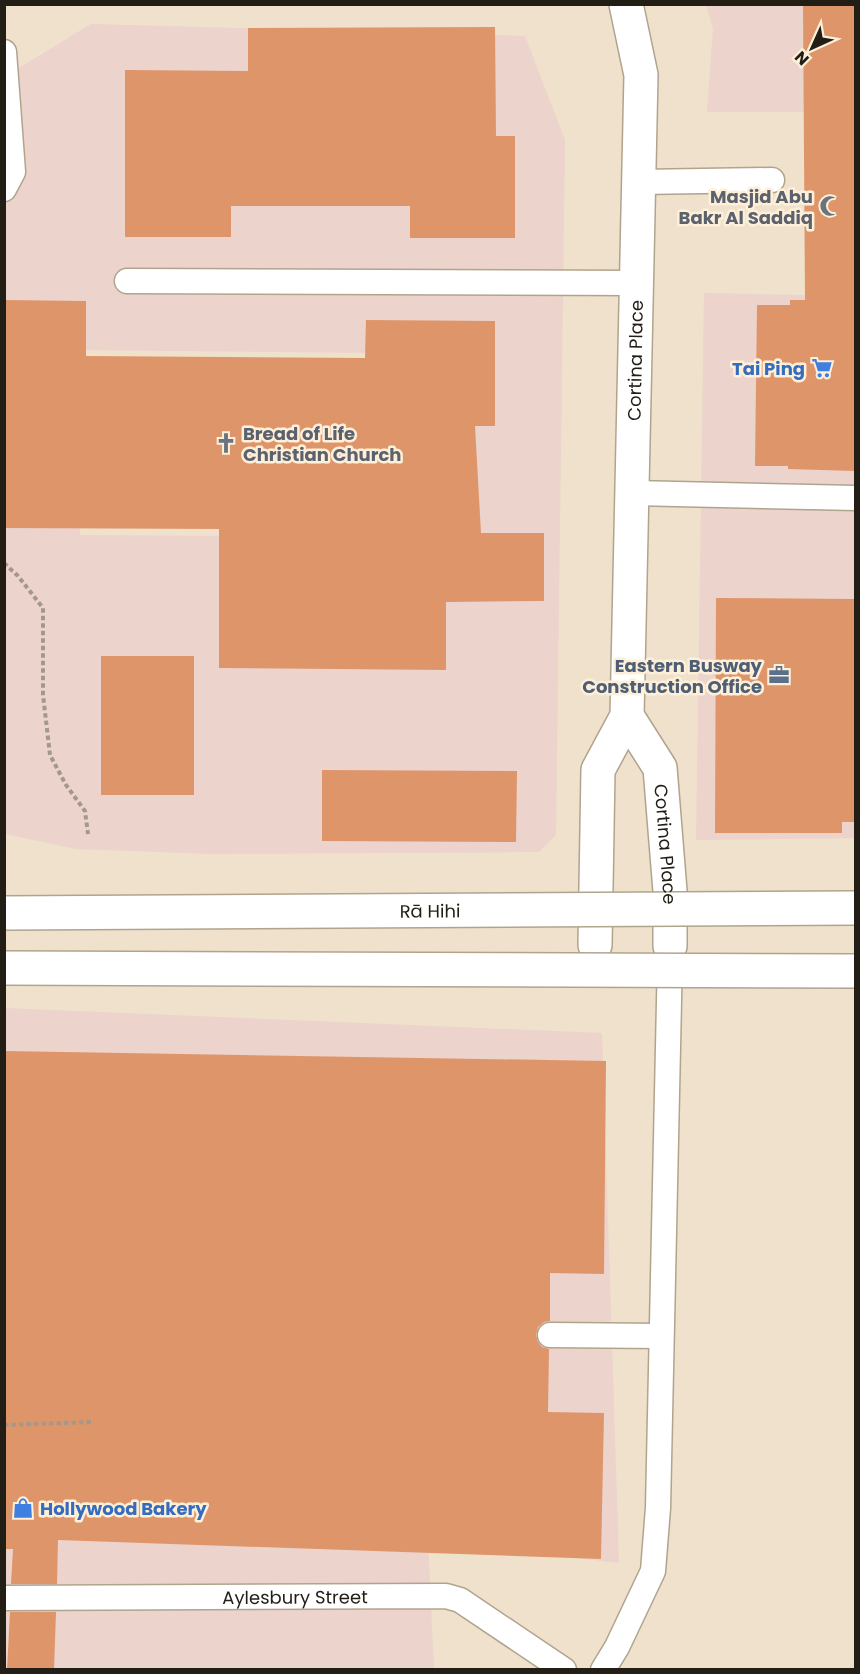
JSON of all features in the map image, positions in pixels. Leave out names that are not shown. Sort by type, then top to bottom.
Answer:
[{"type":"main road","name":"Cortina Place","points":[[596,945],[598,770],[627,716],[641,75],[626,4]]},
{"type":"main road","name":"Cortina Place","points":[[627,716],[660,768],[670,891],[670,946]]},
{"type":"main road","name":"Rā Hihi","points":[[4,913],[855,908]]},
{"type":"main road","points":[[4,968],[855,971]]},
{"type":"lane","points":[[4,52],[13,172],[4,189]]},
{"type":"lane","points":[[640,182],[772,180]]},
{"type":"lane","points":[[127,281],[637,283]]},
{"type":"lane","points":[[633,493],[855,498]]},
{"type":"lane","points":[[603,1670],[617,1647],[653,1572],[658,1508],[670,946]]},
{"type":"lane","points":[[550,1335],[661,1336]]},
{"type":"lane","name":"Aylesbury Street","points":[[4,1598],[446,1596],[460,1600],[564,1670]]},
{"type":"path","points":[[4,563],[18,576],[43,608],[43,695],[50,755],[66,785],[86,811],[88,834]]},
{"type":"path","points":[[4,1425],[93,1422]]},
{"type":"shaded area","points":[[706,5],[855,5],[855,112],[707,112],[713,28]]},
{"type":"shaded area","points":[[91,24],[525,36],[565,140],[556,835],[539,852],[213,854],[76,849],[5,834],[4,77]],"holes":[[[77,350],[370,353],[371,537],[80,535]]]},
{"type":"shaded area","points":[[704,293],[855,296],[855,838],[696,840]]},
{"type":"shaded area","points":[[5,1008],[602,1033],[619,1563],[428,1541],[434,1669],[5,1670]]},
{"type":"building","points":[[803,4],[855,4],[855,471],[755,466],[757,305],[790,305],[790,300],[805,300]]},
{"type":"building","points":[[495,27],[496,136],[515,136],[515,238],[410,238],[410,206],[231,206],[231,237],[125,237],[125,70],[248,71],[248,28]]},
{"type":"building","points":[[4,300],[86,301],[86,356],[365,358],[366,320],[495,321],[495,426],[475,426],[481,533],[544,533],[544,601],[446,602],[446,670],[219,668],[219,529],[4,528]]},
{"type":"building","name":"Eastern Busway Construction Office","points":[[716,598],[855,599],[855,822],[842,822],[842,833],[715,833]]},
{"type":"building","points":[[101,656],[194,656],[194,795],[101,795]]},
{"type":"building","points":[[322,770],[517,771],[516,842],[322,841]]},
{"type":"building","points":[[4,1051],[606,1061],[604,1274],[550,1273],[550,1321],[538,1327],[536,1335],[542,1347],[549,1349],[548,1412],[604,1413],[601,1559],[58,1540],[57,1584],[11,1584],[13,1549],[4,1549]]},
{"type":"building","points":[[10,1612],[56,1612],[54,1670],[7,1670]]},
{"type":"place","name":"Masjid Abu Bakr Al Saddiq","points":[[830,206]]},
{"type":"place","name":"Tai Ping","points":[[822,368]]},
{"type":"place","name":"Bread of Life Christian Church","points":[[226,443]]},
{"type":"place","name":"Eastern Busway Construction Office","points":[[779,675]]},
{"type":"place","name":"Hollywood Bakery","points":[[23,1508]]}]
